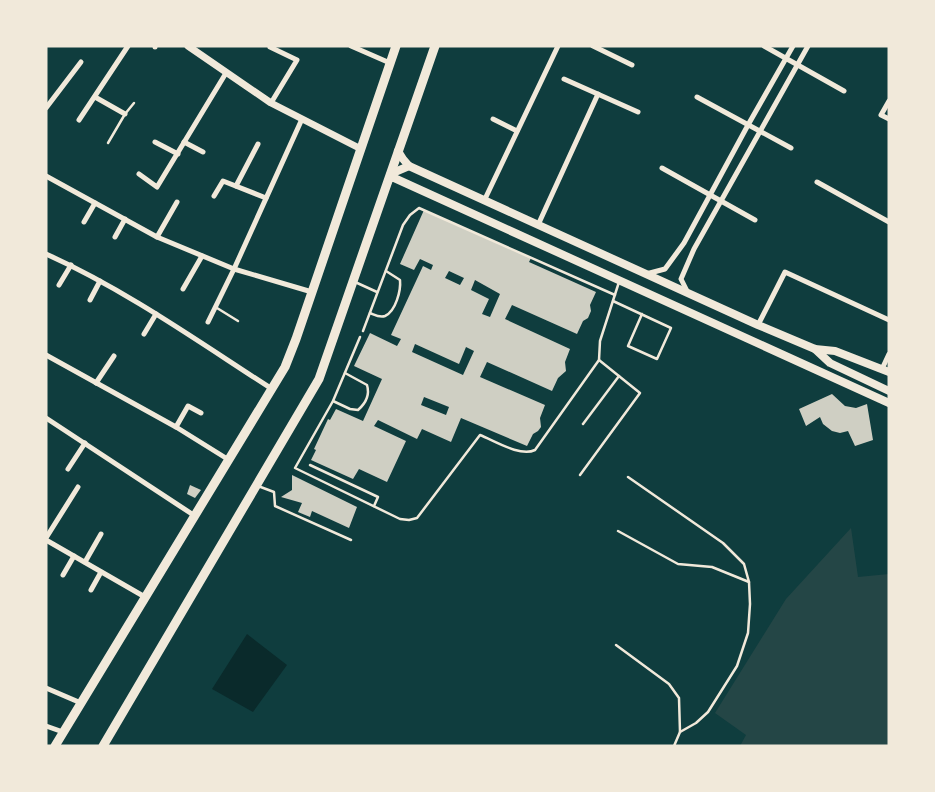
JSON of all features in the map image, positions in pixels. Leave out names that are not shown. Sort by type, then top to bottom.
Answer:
[{"type":"main road","points":[[56,746],[272,389],[290,355],[396,46]]},
{"type":"main road","points":[[102,746],[319,379],[435,46]]},
{"type":"main road","points":[[398,151],[402,159],[409,166],[758,326],[815,349],[835,351],[886,371]]},
{"type":"main road","points":[[381,202],[395,172],[409,166]]},
{"type":"main road","points":[[392,177],[889,403]]},
{"type":"main road","points":[[815,349],[830,363],[889,391]]},
{"type":"street","points":[[80,120],[128,46]]},
{"type":"street","points":[[188,46],[271,103],[361,149]]},
{"type":"street","points":[[351,46],[390,63]]},
{"type":"street","points":[[484,201],[558,46]]},
{"type":"street","points":[[593,46],[632,65]]},
{"type":"street","points":[[764,46],[844,91]]},
{"type":"street","points":[[688,293],[682,279],[694,249],[760,132],[792,62],[793,46]]},
{"type":"street","points":[[646,274],[665,269],[684,243],[712,197],[748,124],[792,62],[808,46]]},
{"type":"street","points":[[270,47],[297,60],[271,103]]},
{"type":"street","points":[[46,108],[81,62]]},
{"type":"street","points":[[139,174],[157,187],[226,72]]},
{"type":"street","points":[[564,79],[638,112]]},
{"type":"street","points":[[538,225],[598,94]]},
{"type":"street","points":[[95,97],[125,114]]},
{"type":"street","points":[[697,97],[791,148]]},
{"type":"street","points":[[889,101],[881,115],[889,119]]},
{"type":"street","points":[[208,322],[302,119]]},
{"type":"street","points":[[493,119],[517,131]]},
{"type":"street","points":[[155,142],[178,154]]},
{"type":"street","points":[[184,142],[203,152]]},
{"type":"street","points":[[236,186],[258,144]]},
{"type":"street","points":[[662,168],[755,220]]},
{"type":"street","points":[[46,176],[157,237],[234,269],[312,292]]},
{"type":"street","points":[[214,196],[223,181],[266,198]]},
{"type":"street","points":[[817,182],[889,222]]},
{"type":"street","points":[[157,237],[177,202]]},
{"type":"street","points":[[84,222],[95,203]]},
{"type":"street","points":[[115,237],[124,219]]},
{"type":"street","points":[[684,243],[694,249]]},
{"type":"street","points":[[46,254],[72,265],[156,314],[272,389]]},
{"type":"street","points":[[183,289],[202,256]]},
{"type":"street","points":[[59,285],[72,265]]},
{"type":"street","points":[[758,326],[785,272],[889,320]]},
{"type":"street","points":[[90,300],[100,281]]},
{"type":"street","points":[[144,334],[156,314]]},
{"type":"street","points":[[886,371],[889,354]]},
{"type":"street","points":[[46,355],[176,427],[229,460]]},
{"type":"street","points":[[96,383],[114,356]]},
{"type":"street","points":[[176,427],[188,406],[201,413]]},
{"type":"street","points":[[46,418],[195,516]]},
{"type":"street","points":[[68,469],[85,444]]},
{"type":"street","points":[[78,487],[46,539],[145,597]]},
{"type":"street","points":[[84,562],[101,534]]},
{"type":"street","points":[[63,575],[74,556]]},
{"type":"street","points":[[91,590],[101,572]]},
{"type":"street","points":[[46,688],[81,703]]},
{"type":"street","points":[[46,726],[63,732]]},
{"type":"lane","points":[[108,143],[125,114],[134,103]]},
{"type":"lane","points":[[363,331],[403,225],[410,215],[419,208],[615,295]]},
{"type":"lane","points":[[370,313],[386,316],[397,298],[401,287],[400,280],[386,271]]},
{"type":"lane","points":[[360,337],[333,401],[295,468],[400,519],[409,520],[417,518],[480,435],[521,452],[529,453],[535,450],[599,360],[600,341],[620,281]]},
{"type":"lane","points":[[353,282],[378,293]]},
{"type":"lane","points":[[613,301],[642,314],[671,328],[657,359],[628,346],[642,314]]},
{"type":"lane","points":[[215,307],[238,321]]},
{"type":"lane","points":[[580,475],[640,393],[599,360]]},
{"type":"lane","points":[[333,401],[350,409],[358,410],[366,400],[369,392],[367,385],[345,373]]},
{"type":"lane","points":[[583,424],[619,376]]},
{"type":"lane","points":[[310,465],[378,497],[374,506]]},
{"type":"lane","points":[[628,477],[723,543],[744,564],[749,582],[748,633],[737,666],[708,712],[696,723],[680,732]]},
{"type":"lane","points":[[257,486],[274,492],[275,506],[351,540]]},
{"type":"lane","points":[[618,531],[678,564],[712,567],[749,582]]},
{"type":"lane","points":[[616,645],[669,684],[679,698],[680,732],[674,746]]},
{"type":"shaded area","points":[[851,528],[858,577],[889,574],[889,746],[740,746],[746,735],[715,713],[786,599]]},
{"type":"shaded area","points":[[247,634],[287,665],[253,712],[212,689]]},
{"type":"building","points":[[424,210],[531,258],[529,262],[596,292],[590,305],[591,311],[588,318],[583,321],[577,334],[512,305],[505,319],[570,349],[565,362],[566,371],[558,378],[552,391],[487,362],[480,377],[545,405],[540,418],[541,427],[533,434],[527,446],[461,418],[451,442],[422,429],[417,439],[378,420],[374,426],[406,441],[387,482],[359,469],[353,479],[311,460],[328,419],[330,420],[336,409],[363,421],[382,379],[354,366],[370,333],[397,346],[401,339],[391,335],[423,266],[431,270],[433,265],[420,259],[414,270],[400,264]],"holes":[[[449,271],[464,278],[460,285],[445,278]],[[475,280],[500,294],[490,317],[482,314],[489,299],[471,290]],[[415,344],[459,364],[466,347],[474,351],[463,375],[412,352]],[[424,397],[449,407],[446,415],[421,405]]]},
{"type":"building","points":[[832,394],[845,406],[856,408],[867,404],[873,440],[855,446],[848,431],[840,433],[832,431],[823,424],[820,417],[806,426],[799,409]]},
{"type":"building","points":[[292,475],[357,507],[349,528],[312,511],[310,517],[298,512],[302,503],[281,497],[292,490]]},
{"type":"building","points":[[190,485],[201,490],[195,498],[187,494]]}]
